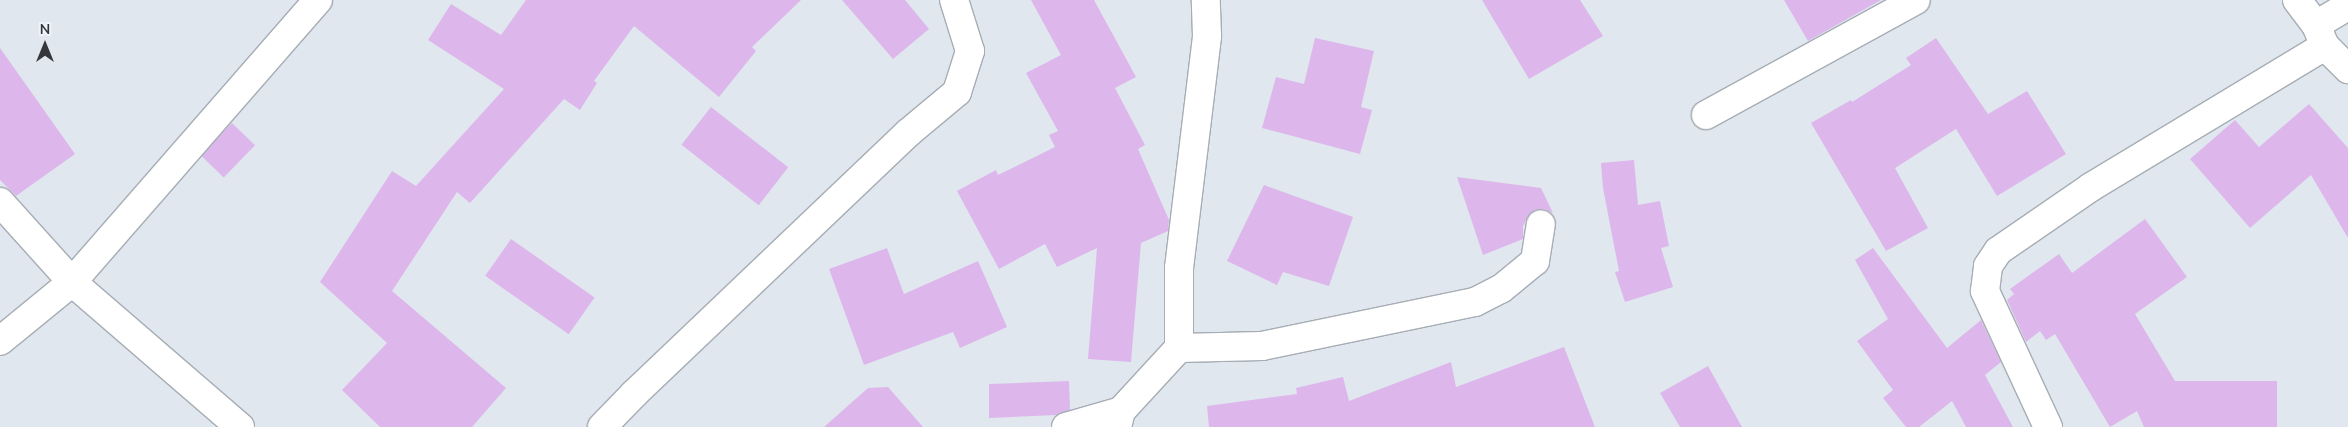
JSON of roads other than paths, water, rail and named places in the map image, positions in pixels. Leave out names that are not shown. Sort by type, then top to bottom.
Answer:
[{"type":"street","points":[[0,341],[72,282],[318,0]]},
{"type":"street","points":[[602,427],[634,394],[908,133],[957,92],[970,52],[954,0]]},
{"type":"street","points":[[1066,427],[1119,419],[1179,348],[1179,268],[1207,36],[1206,0]]},
{"type":"street","points":[[1706,115],[1916,0]]},
{"type":"street","points":[[2297,0],[2320,35],[2348,69]]},
{"type":"street","points":[[2048,427],[1985,291],[1988,266],[1998,251],[2091,186],[2320,35],[2348,6]]},
{"type":"street","points":[[0,202],[72,282],[240,427]]},
{"type":"street","points":[[1179,348],[1262,346],[1475,302],[1501,289],[1535,261],[1540,224]]}]
